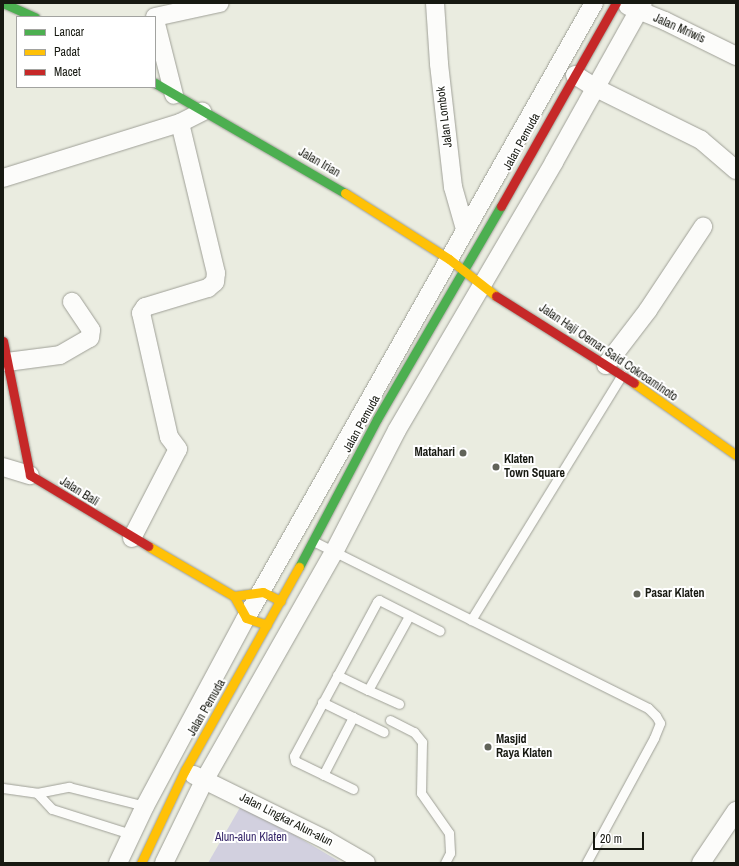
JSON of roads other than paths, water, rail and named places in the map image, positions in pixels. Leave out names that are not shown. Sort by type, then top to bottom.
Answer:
[{"type":"main road","points":[[3,3],[33,16]]},
{"type":"main road","name":"Jalan Pemuda","points":[[141,863],[185,770],[260,661],[267,625],[313,541],[387,424],[464,274],[547,122],[616,3]]},
{"type":"main road","name":"Jalan Irian","points":[[156,84],[202,112],[318,176],[449,259],[464,274]]},
{"type":"main road","name":"Jalan Haji Oemar Said Cokroaminoto","points":[[464,274],[622,375],[736,455]]},
{"type":"main road","points":[[3,341],[30,475]]},
{"type":"main road","name":"Jalan Bali","points":[[30,475],[132,538],[234,596]]},
{"type":"main road","points":[[267,625],[246,618],[234,596],[263,592],[281,601]]},
{"type":"street","points":[[151,3],[154,16]]},
{"type":"street","points":[[156,17],[220,3]]},
{"type":"street","name":"Jalan Lombok","points":[[435,3],[439,64],[453,187],[465,229]]},
{"type":"street","points":[[118,863],[145,806],[246,618],[263,592],[325,476],[465,229],[529,122],[594,3]]},
{"type":"street","name":"Jalan Mriwis","points":[[622,3],[640,7],[736,56]]},
{"type":"street","points":[[164,863],[260,661],[334,552],[387,424],[482,286],[596,88],[640,7]]},
{"type":"street","points":[[156,24],[174,95]]},
{"type":"street","points":[[575,75],[596,88],[701,140],[736,170]]},
{"type":"street","points":[[3,178],[180,123],[202,112]]},
{"type":"street","points":[[132,538],[178,449],[169,437],[141,313],[145,307],[208,288],[215,282],[216,273],[180,123]]},
{"type":"street","points":[[606,365],[703,227]]},
{"type":"street","points":[[7,362],[60,354],[90,338],[91,330],[72,302]]},
{"type":"street","points":[[3,467],[30,475]]},
{"type":"street","name":"Jalan Lingkar Alun-alun","points":[[185,770],[326,840],[366,863]]},
{"type":"street","points":[[701,863],[736,811]]},
{"type":"lane","points":[[471,620],[622,375]]},
{"type":"lane","points":[[313,541],[648,708],[660,723],[586,863]]},
{"type":"lane","points":[[353,789],[295,761],[294,756],[336,675],[379,600],[440,631]]},
{"type":"lane","points":[[368,690],[409,616]]},
{"type":"lane","points":[[336,675],[399,704]]},
{"type":"lane","points":[[322,702],[384,732]]},
{"type":"lane","points":[[322,775],[353,717]]},
{"type":"lane","points":[[390,720],[414,732],[422,742],[421,793],[449,833],[450,853],[445,863]]},
{"type":"lane","points":[[3,788],[37,793],[69,787],[145,806]]},
{"type":"lane","points":[[37,793],[52,810],[131,834]]},
{"type":"place","name":"Matahari","points":[[463,453]]},
{"type":"place","name":"Klaten Town Square","points":[[496,467]]},
{"type":"place","name":"Pasar Klaten","points":[[637,594]]},
{"type":"place","name":"Masjid Raya Klaten","points":[[488,747]]},
{"type":"park label","name":"Alun-alun Klaten","points":[[251,838]]}]
